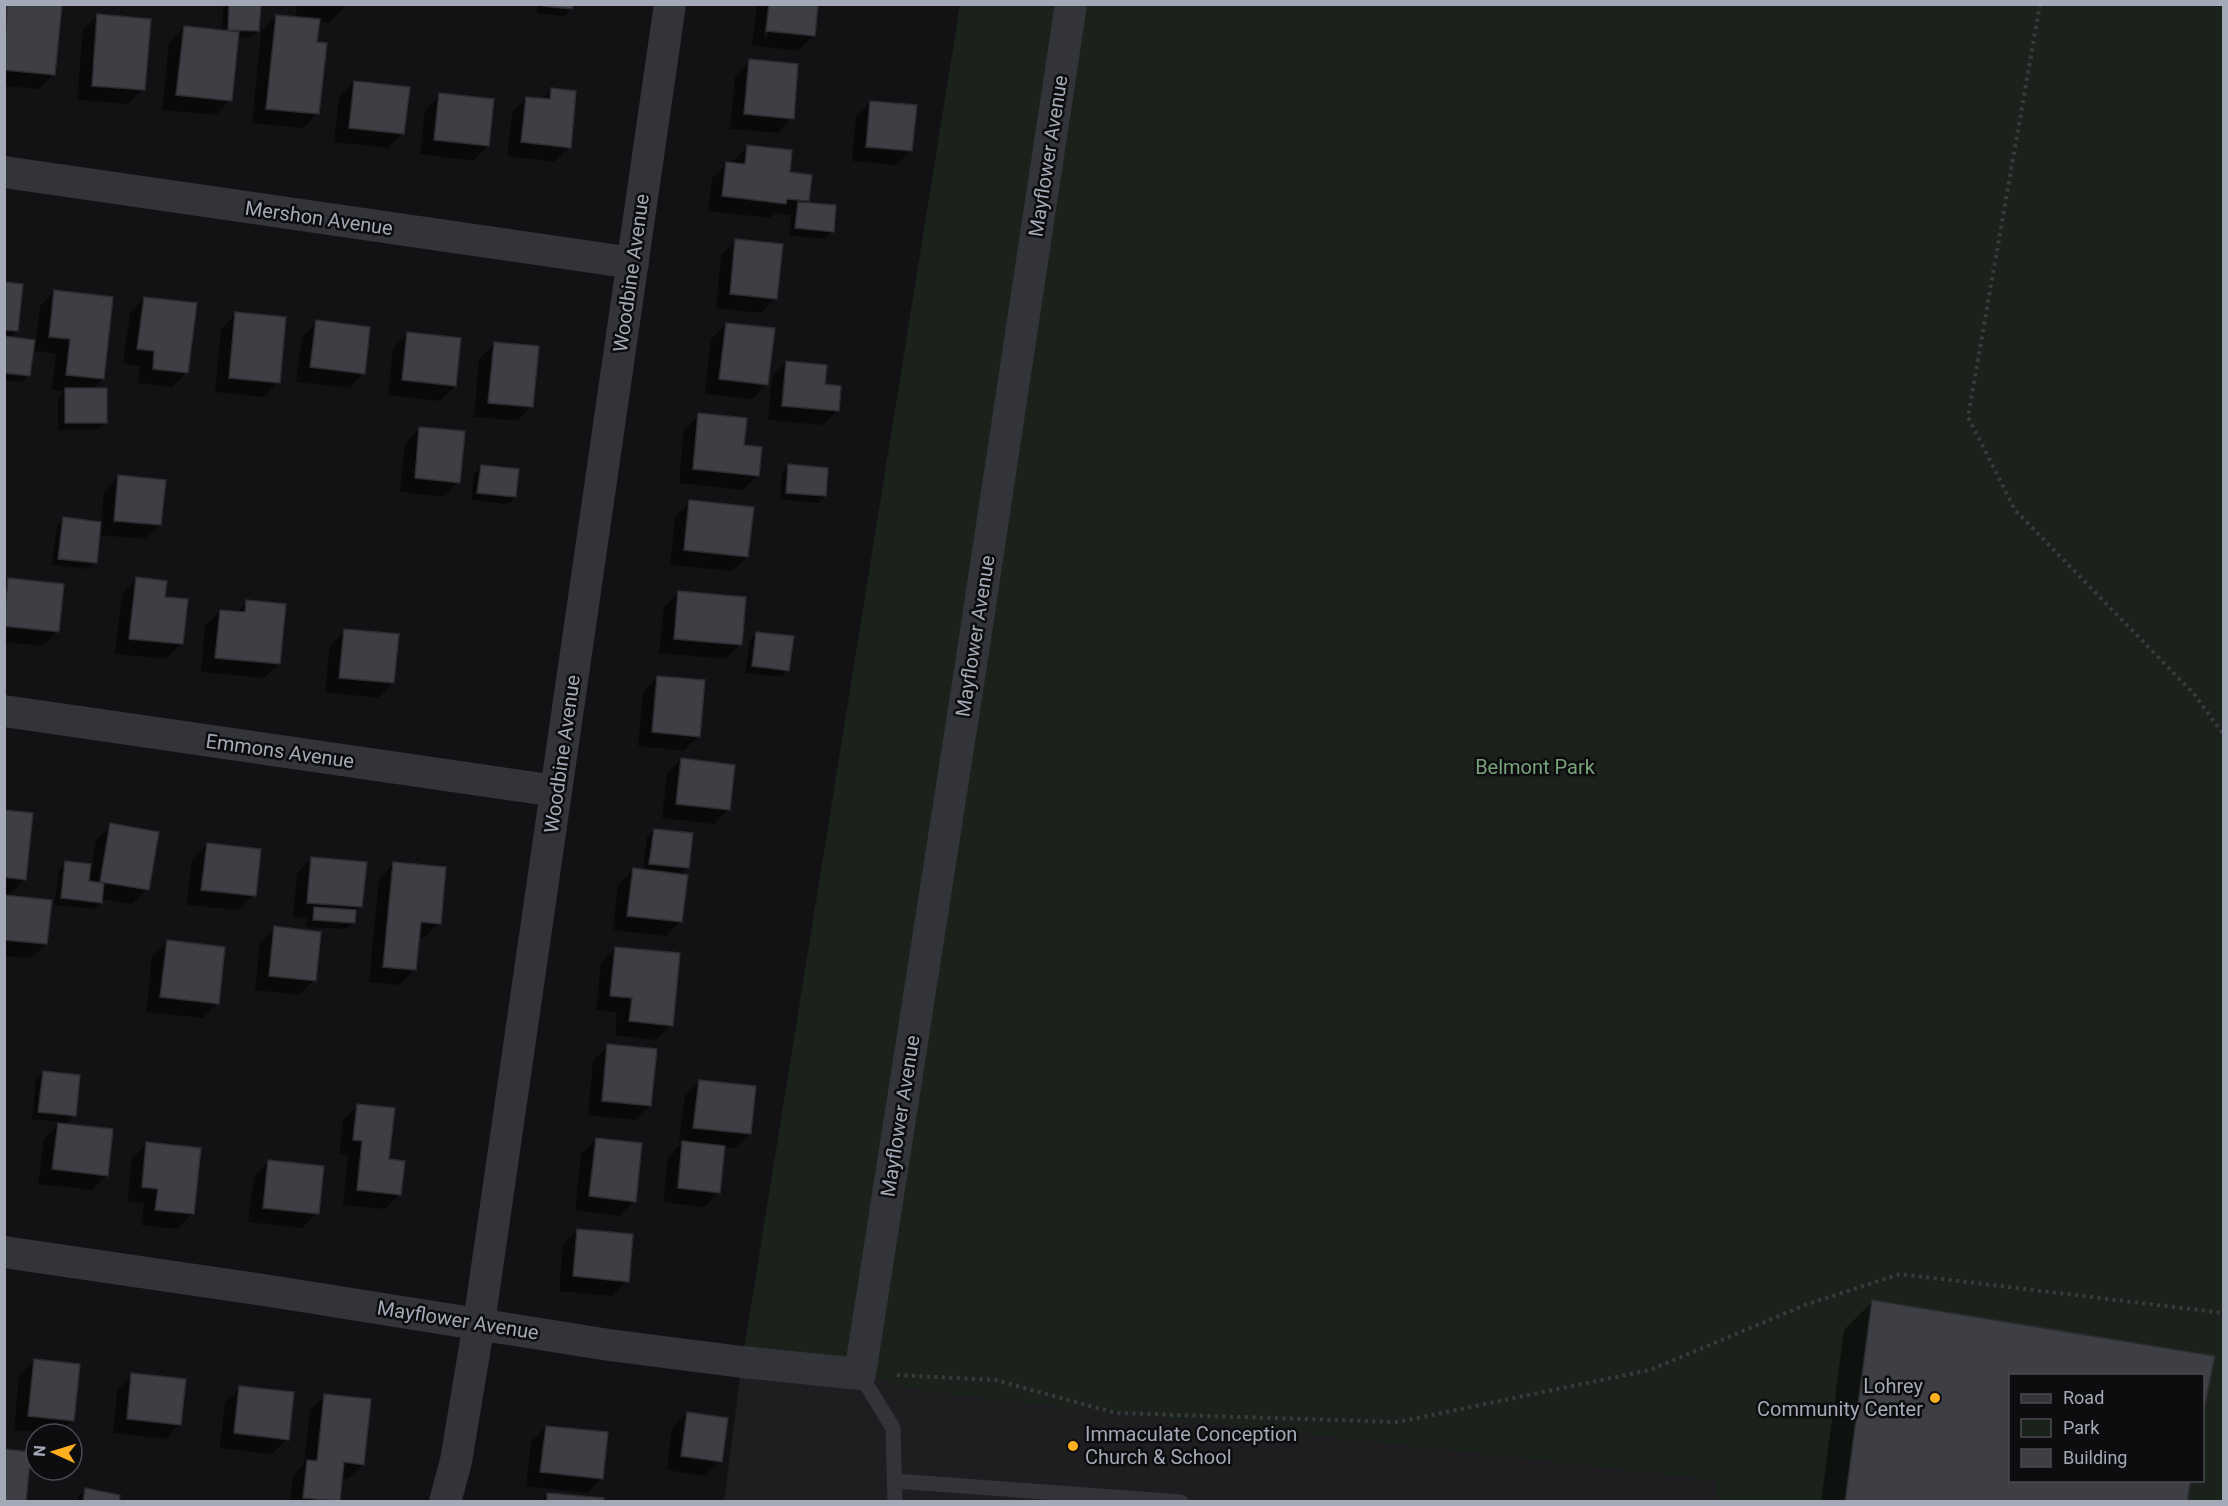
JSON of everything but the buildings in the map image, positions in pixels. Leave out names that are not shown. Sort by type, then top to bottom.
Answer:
[{"type":"street","name":"Woodbine Avenue","points":[[445,1502],[456,1461],[479,1323],[670,4]]},
{"type":"street","name":"Mayflower Avenue","points":[[4,1252],[609,1344],[742,1362],[860,1374],[965,706],[1071,4]]},
{"type":"street","name":"Mershon Avenue","points":[[4,172],[633,263]]},
{"type":"street","name":"Emmons Avenue","points":[[4,711],[556,791]]},
{"type":"lane","points":[[860,1374],[893,1428],[895,1502]]},
{"type":"lane","points":[[895,1481],[1181,1502]]},
{"type":"path","points":[[2040,4],[1968,417],[2014,510],[2194,694],[2223,735]]},
{"type":"path","points":[[860,1374],[995,1380],[1116,1413],[1398,1422],[1650,1370],[1804,1305],[1900,1274],[2223,1313]]},
{"type":"shaded area","name":"Immaculate Conception Church & School","points":[[742,1362],[860,1374],[1714,1480],[1719,1501],[724,1502]]},
{"type":"green space","name":"Belmont Park","points":[[960,5],[2223,5],[2223,1501],[1719,1501],[1714,1480],[923,1391],[860,1374],[742,1362]]},
{"type":"place","name":"Lohrey Community Center","points":[[1935,1398]]},
{"type":"place","name":"Immaculate Conception Church & School","points":[[1073,1446]]}]
